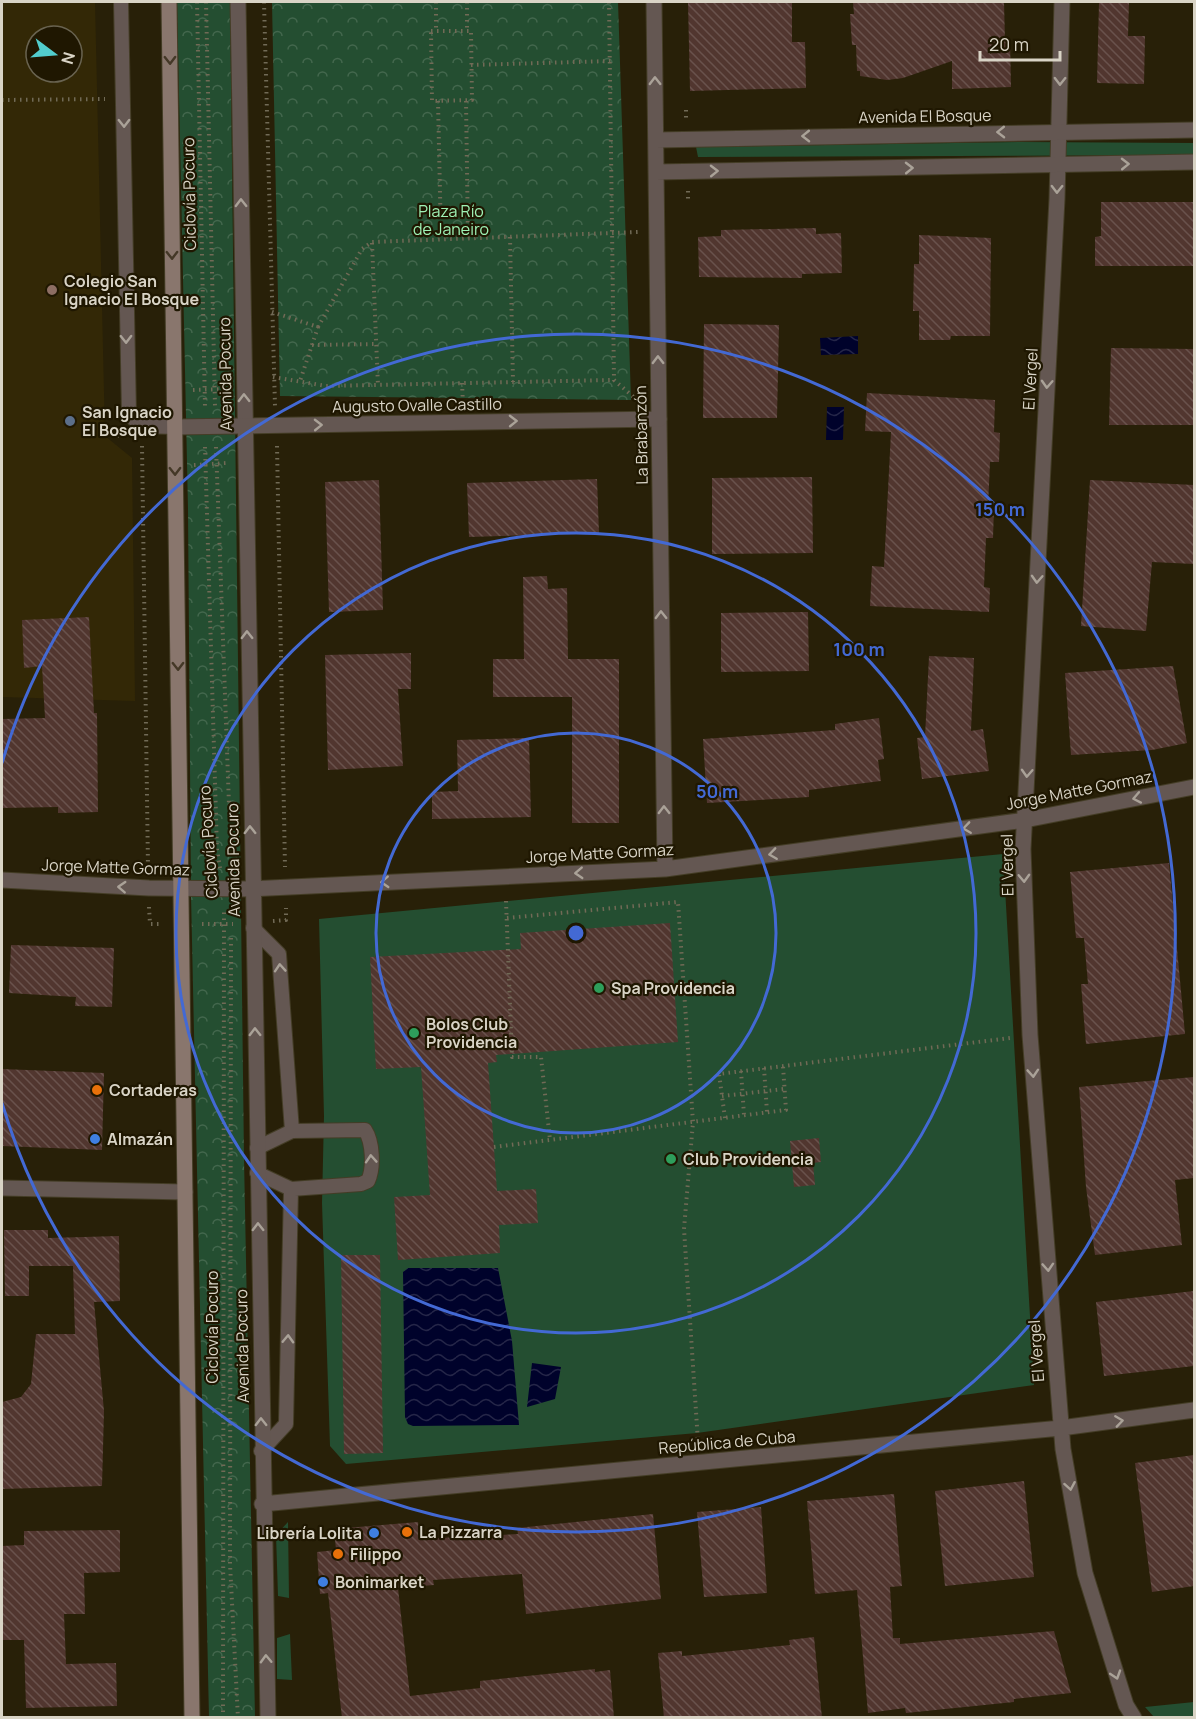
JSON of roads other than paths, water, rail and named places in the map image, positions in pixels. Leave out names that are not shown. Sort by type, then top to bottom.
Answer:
[{"type":"main road","points":[[169,2],[192,1718]]},
{"type":"street","name":"Avenida Pocuro","points":[[238,2],[251,889],[268,1718]]},
{"type":"street","name":"La Brabanzón","points":[[654,2],[665,869]]},
{"type":"street","name":"El Vergel","points":[[1062,2],[1058,165],[1023,849],[1030,1035],[1061,1428],[1085,1573],[1126,1705],[1134,1718]]},
{"type":"street","name":"Avenida El Bosque","points":[[656,140],[1059,130],[1194,130]]},
{"type":"street","points":[[656,172],[1194,162]]},
{"type":"street","name":"Augusto Ovalle Castillo","points":[[175,427],[659,419]]},
{"type":"street","name":"Jorge Matte Gormaz","points":[[2,880],[149,888],[251,889],[665,869],[1024,820],[1194,787]]},
{"type":"street","points":[[2,1188],[185,1192]]},
{"type":"street","name":"República de Cuba","points":[[262,1504],[1061,1428],[1194,1410]]},
{"type":"lane","points":[[121,2],[129,414],[141,426],[175,427]]},
{"type":"lane","points":[[252,926],[279,954],[292,1131]]},
{"type":"lane","points":[[256,1148],[292,1131],[365,1130],[369,1137],[372,1173],[369,1181],[361,1184],[291,1189],[257,1173]]},
{"type":"lane","points":[[261,1451],[286,1424],[291,1189]]},
{"type":"water","points":[[858,336],[858,354],[821,355],[820,338]]},
{"type":"water","points":[[827,407],[844,407],[843,440],[826,440]]},
{"type":"water","points":[[408,1268],[498,1268],[512,1341],[519,1425],[413,1426],[408,1424],[405,1417],[403,1272]]},
{"type":"water","points":[[532,1363],[561,1367],[555,1399],[527,1407]]},
{"type":"place","name":"Colegio San Ignacio El Bosque","points":[[52,290]]},
{"type":"place","name":"San Ignacio El Bosque","points":[[70,421]]},
{"type":"place","name":"Spa Providencia","points":[[599,988]]},
{"type":"place","name":"Bolos Club Providencia","points":[[414,1033]]},
{"type":"place","name":"Cortaderas","points":[[97,1090]]},
{"type":"place","name":"Almazán","points":[[95,1139]]},
{"type":"place","name":"Club Providencia","points":[[671,1159]]},
{"type":"place","name":"La Pizzarra","points":[[407,1532]]},
{"type":"place","name":"Librería Lolita","points":[[374,1533]]},
{"type":"place","name":"Filippo","points":[[338,1554]]},
{"type":"place","name":"Bonimarket","points":[[323,1582]]},
{"type":"park label","name":"Plaza Río de Janeiro","points":[[451,220]]}]
